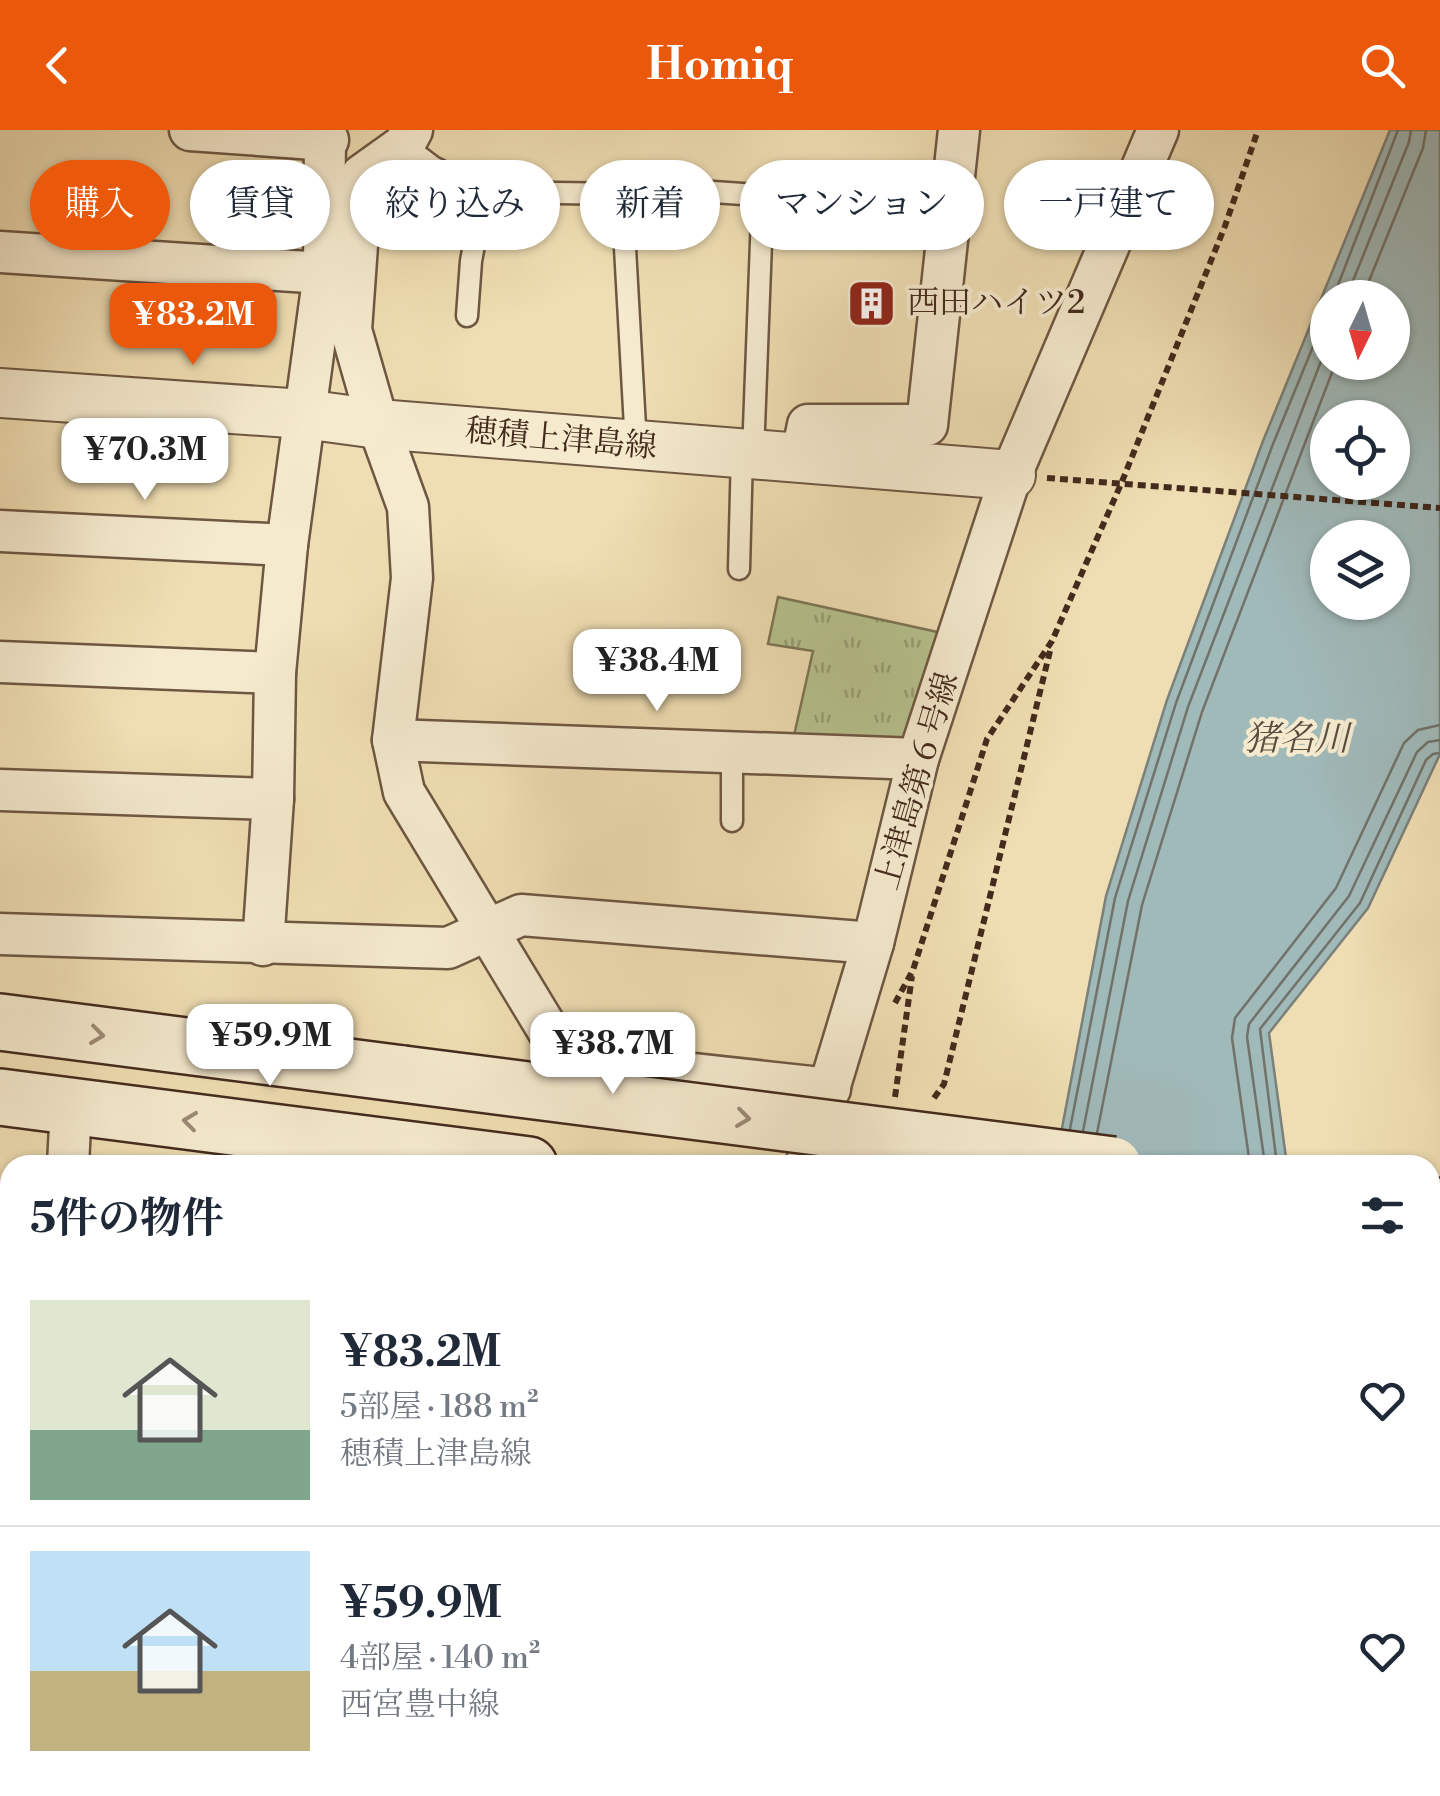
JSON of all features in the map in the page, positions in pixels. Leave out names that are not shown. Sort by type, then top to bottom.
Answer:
[{"type":"main road","points":[[0,1022],[756,1155]]},
{"type":"main road","points":[[0,1062],[402,1094],[1013,1155]]},
{"type":"main road","points":[[0,1097],[71,1106],[267,1148],[375,1155]]},
{"type":"street","points":[[190,130],[326,135],[324,272],[287,545],[275,673],[273,800],[263,945]]},
{"type":"street","points":[[801,458],[808,425],[927,425],[959,130]]},
{"type":"street","name":"上津島第６号線","points":[[809,1155],[873,943],[918,759],[1011,475],[1158,130]]},
{"type":"street","points":[[408,138],[362,176],[351,330],[378,424],[408,507],[412,578],[393,740],[404,792],[566,1060],[830,1089]]},
{"type":"street","points":[[0,252],[324,272]]},
{"type":"street","name":"穂積上津島線","points":[[0,392],[1011,475]]},
{"type":"street","points":[[0,530],[287,545]]},
{"type":"street","points":[[0,662],[275,673]]},
{"type":"street","points":[[393,740],[918,759]]},
{"type":"street","points":[[0,790],[273,800]]},
{"type":"street","points":[[0,934],[448,948],[522,915],[873,943]]},
{"type":"street","points":[[69,1155],[71,1106]]},
{"type":"lane","points":[[408,138],[428,160]]},
{"type":"lane","points":[[720,193],[757,195],[762,216],[739,569]]},
{"type":"lane","points":[[467,316],[473,250]]},
{"type":"lane","points":[[625,250],[636,445]]},
{"type":"lane","points":[[732,752],[732,821]]},
{"type":"path","points":[[887,1020],[912,970],[987,739],[1052,641],[1121,484],[1225,226],[1258,130]]},
{"type":"path","points":[[1011,475],[1440,508]]},
{"type":"path","points":[[923,1112],[944,1084],[1052,641]]},
{"type":"path","points":[[894,1109],[912,970]]},
{"type":"green space","points":[[778,597],[942,633],[909,736],[896,745],[793,740],[813,651],[768,644]]},
{"type":"water","name":"猪名川","points":[[1390,130],[1440,130],[1440,754],[1368,908],[1269,1033],[1286,1155],[1057,1155],[1106,896],[1167,700],[1310,326],[1310,380],[1410,380],[1410,280],[1329,280]]},
{"type":"place","name":"西田ハイツ2","points":[[872,303]]}]
